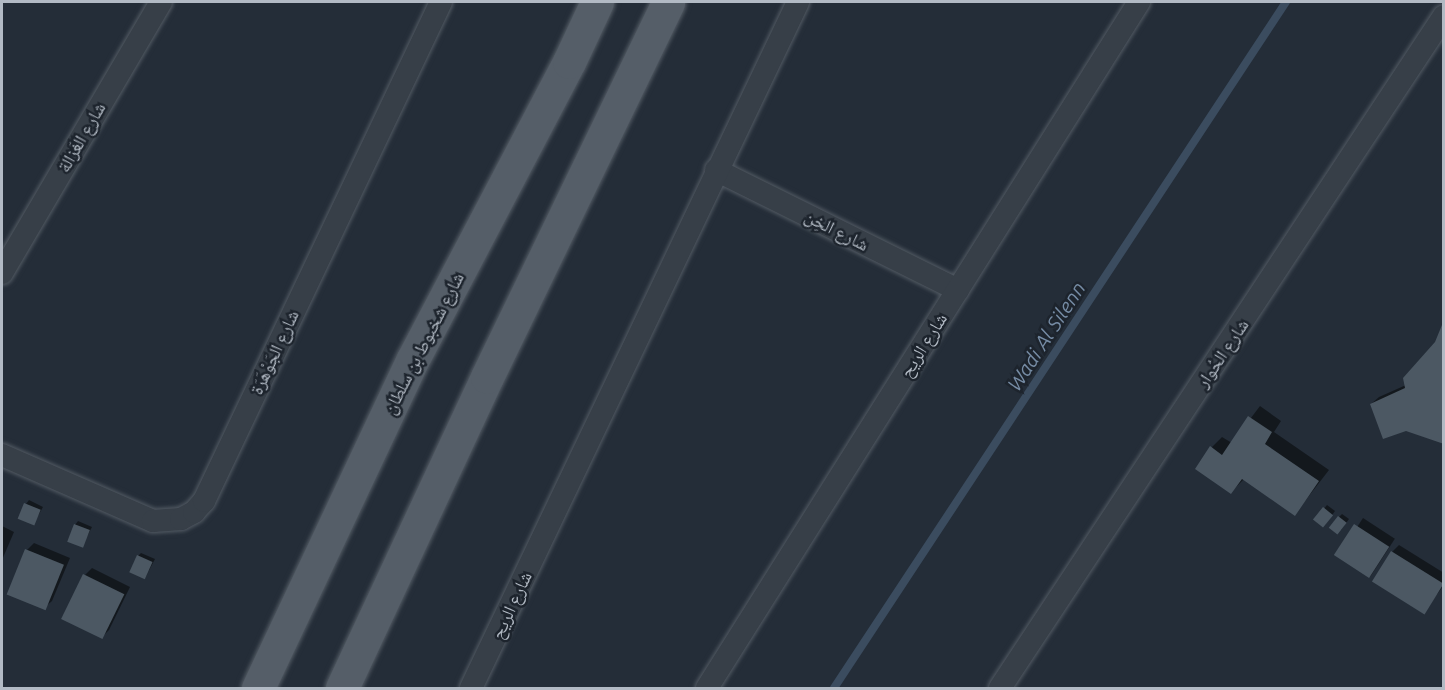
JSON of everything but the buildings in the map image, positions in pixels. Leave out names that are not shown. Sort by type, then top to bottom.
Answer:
[{"type":"main road","name":"شارع شخبوط بن سلطان","points":[[258,688],[413,359],[569,62],[597,2]]},
{"type":"main road","points":[[342,688],[482,388],[668,2]]},
{"type":"street","name":"شارع الغَزالة","points":[[2,273],[161,2]]},
{"type":"street","name":"شارع الجَوْهَرَة","points":[[2,455],[153,521],[168,522],[182,519],[199,507],[204,501],[441,2]]},
{"type":"street","name":"شارع الريح","points":[[471,688],[798,2]]},
{"type":"street","name":"شارع الريح","points":[[707,688],[1139,2]]},
{"type":"street","name":"شارع الحُوار","points":[[1000,688],[1443,16]]},
{"type":"street","name":"شارع الخِن","points":[[716,170],[958,290]]},
{"type":"waterway","name":"Wadi Al Silenn","points":[[834,688],[1286,2]]}]
